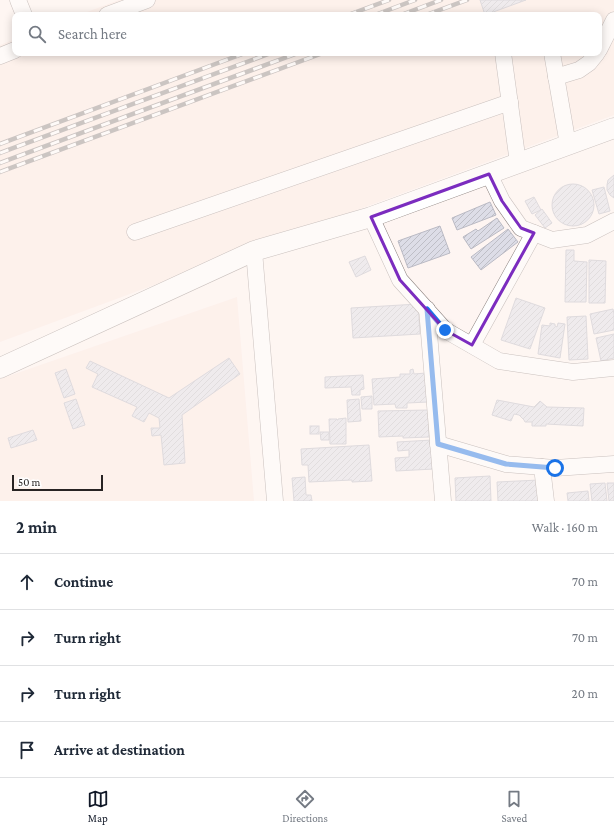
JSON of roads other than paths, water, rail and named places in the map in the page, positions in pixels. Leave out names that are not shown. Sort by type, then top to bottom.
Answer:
[{"type":"main road","points":[[0,368],[254,251],[371,217],[614,128]]},
{"type":"street","points":[[18,0],[23,12]]},
{"type":"street","points":[[115,12],[147,0]]},
{"type":"street","points":[[602,44],[614,20]]},
{"type":"street","points":[[0,56],[12,51]]},
{"type":"street","points":[[503,56],[518,163]]},
{"type":"street","points":[[552,56],[568,145]]},
{"type":"street","points":[[556,77],[579,70],[594,56]]},
{"type":"street","points":[[135,232],[510,102]]},
{"type":"street","points":[[489,174],[502,201],[521,228],[552,240],[587,235],[614,221]]},
{"type":"street","points":[[371,217],[400,280],[445,330],[499,361],[573,372],[614,368]]},
{"type":"street","points":[[472,345],[534,233]]},
{"type":"street","points":[[254,251],[276,501]]},
{"type":"street","points":[[427,309],[443,501]]},
{"type":"street","points":[[438,444],[506,464],[555,468],[614,464]]},
{"type":"street","points":[[542,467],[546,501]]},
{"type":"railway","points":[[356,12],[389,0]]},
{"type":"railway","points":[[383,12],[415,0]]},
{"type":"railway","points":[[409,12],[441,0]]},
{"type":"railway","points":[[434,12],[467,0]]},
{"type":"railway","points":[[0,144],[237,56]]},
{"type":"railway","points":[[0,153],[263,56]]},
{"type":"railway","points":[[0,163],[290,56]]},
{"type":"railway","points":[[0,172],[315,56]]}]
